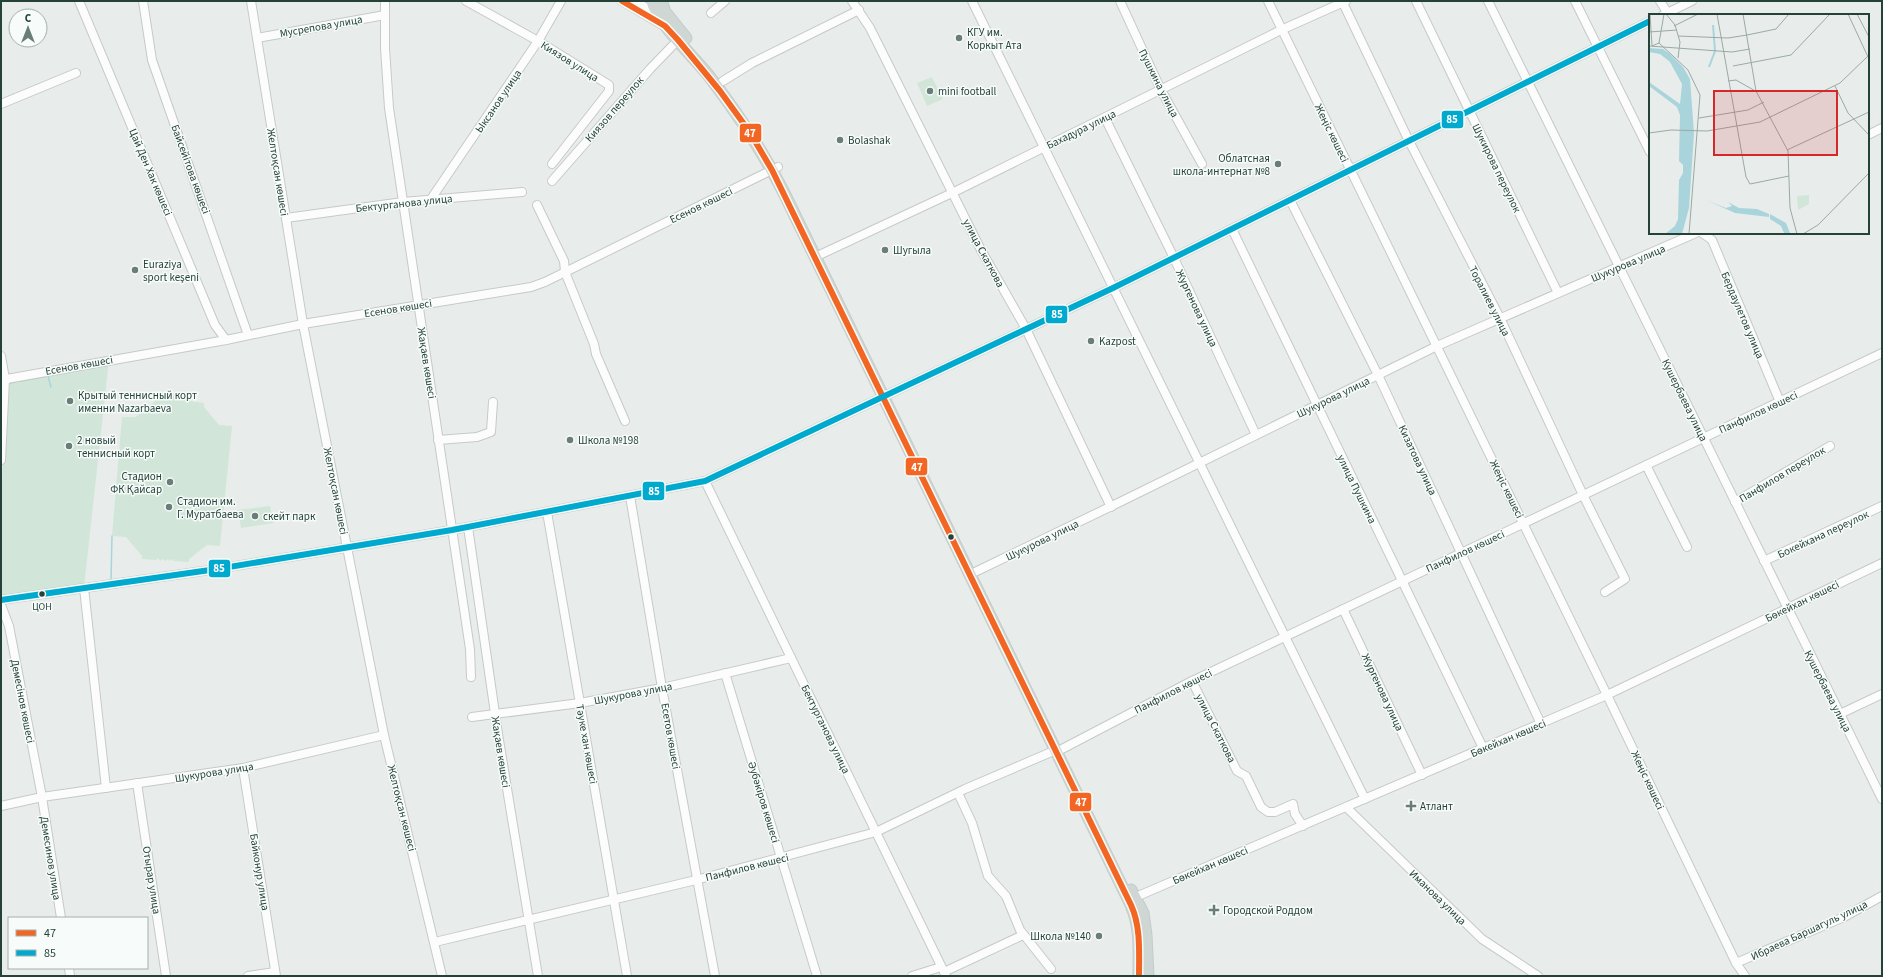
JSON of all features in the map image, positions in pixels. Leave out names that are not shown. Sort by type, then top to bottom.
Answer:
[{"type":"main road","points":[[652,1],[656,13],[669,24],[723,86],[748,131],[775,169],[1058,750],[1132,899],[1144,915],[1148,976]]},
{"type":"main road","points":[[661,1],[669,24],[678,40],[723,86]]},
{"type":"main road","points":[[886,396],[975,572],[1058,750]]},
{"type":"main road","points":[[1132,899],[1138,926],[1139,976]]},
{"type":"street","name":"Цай Ден Хак көшесі","points":[[79,1],[215,325],[226,340]]},
{"type":"street","name":"Байсейітова көшесі","points":[[143,1],[152,60],[248,335]]},
{"type":"street","name":"Желтоқсан көшесі","points":[[251,1],[303,324],[384,735],[442,976]]},
{"type":"street","name":"Жақаев көшесі","points":[[385,1],[389,108],[470,649],[471,677]]},
{"type":"street","name":"Киязов улица","points":[[466,1],[538,41],[607,84],[610,88],[552,164]]},
{"type":"street","name":"Ыксанов улица","points":[[432,199],[538,41],[561,1]]},
{"type":"street","points":[[622,1],[669,24]]},
{"type":"street","points":[[634,1],[656,13]]},
{"type":"street","points":[[710,13],[725,1]]},
{"type":"street","name":"улица Скаткова","points":[[852,1],[870,28],[981,250],[1026,329],[1111,507]]},
{"type":"street","points":[[972,1],[1043,148],[1365,799]]},
{"type":"street","name":"Пушкина улица","points":[[1120,1],[1161,90],[1202,164]]},
{"type":"street","name":"Жеңіс көшесі","points":[[1268,1],[1524,523],[1736,963],[1745,976]]},
{"type":"street","name":"Шукирова переулок","points":[[1416,1],[1558,292]]},
{"type":"street","name":"Кушербаева улица","points":[[1488,1],[1529,81],[1787,609],[1882,799]]},
{"type":"street","points":[[1575,1],[1649,150]]},
{"type":"street","points":[[1660,1],[1666,14],[1692,1]]},
{"type":"street","name":"Бахадура улица","points":[[818,256],[952,193],[1282,30],[1344,2]]},
{"type":"street","name":"Торалиев улица","points":[[1344,2],[1409,141],[1500,318],[1583,495],[1625,579],[1605,592]]},
{"type":"street","points":[[723,86],[758,60],[859,10]]},
{"type":"street","name":"Мусрепова улица","points":[[257,38],[385,15]]},
{"type":"street","points":[[1,600],[216,569],[348,548],[452,530],[705,482],[1113,288],[1649,22]]},
{"type":"street","name":"Киязов переулок","points":[[552,181],[650,69],[678,40]]},
{"type":"street","points":[[1,104],[76,73]]},
{"type":"street","name":"Жургенова улица","points":[[1105,118],[1174,258],[1256,435]]},
{"type":"street","points":[[1869,134],[1882,128]]},
{"type":"street","name":"Есенов көшесі","points":[[3,379],[226,340],[303,324],[531,287],[545,282],[762,174],[775,169]]},
{"type":"street","name":"Бектурганова улица","points":[[286,218],[403,202],[522,192]]},
{"type":"street","name":"Кизатова улица","points":[[1290,200],[1378,375],[1462,553],[1540,724]]},
{"type":"street","points":[[537,205],[564,261],[565,272],[594,344],[596,354],[625,420]]},
{"type":"street","name":"улица Пушкина","points":[[1232,229],[1483,748]]},
{"type":"street","name":"Шукурова улица","points":[[975,572],[1199,464],[1437,346],[1694,234]]},
{"type":"street","name":"Бердаулетов улица","points":[[1703,234],[1712,240],[1780,402]]},
{"type":"street","name":"Панфилов көшесі","points":[[435,942],[529,921],[781,859],[876,832],[958,793],[1058,750],[1192,681],[1882,353]]},
{"type":"street","points":[[1,356],[3,379],[1,460]]},
{"type":"street","points":[[438,440],[477,438],[491,432],[493,402]]},
{"type":"street","name":"Панфилов переулок","points":[[1735,502],[1830,446]]},
{"type":"street","points":[[1646,465],[1687,547]]},
{"type":"street","name":"Бектурганова улица","points":[[705,482],[944,972]]},
{"type":"street","name":"Есетов көшесі","points":[[630,496],[662,688],[696,880],[715,976]]},
{"type":"street","name":"Бокейхана переулок","points":[[1764,561],[1882,506]]},
{"type":"street","name":"Тәуке хан көшесі","points":[[547,512],[627,976]]},
{"type":"street","name":"Жақаев көшесі","points":[[468,527],[495,714],[538,976]]},
{"type":"street","name":"Бөкейхан көшесі","points":[[1132,899],[1607,695],[1882,563]]},
{"type":"street","points":[[84,588],[106,788]]},
{"type":"street","name":"Демесінов көшесі","points":[[1,605],[9,626],[42,798]]},
{"type":"street","name":"Жургенова улица","points":[[1343,609],[1422,775]]},
{"type":"street","name":"Шукурова улица","points":[[472,718],[580,703],[662,688],[791,658]]},
{"type":"street","name":"Әубәкіров көшесі","points":[[725,673],[817,976]]},
{"type":"street","name":"улица Скаткова","points":[[1192,681],[1238,771],[1246,776],[1261,807],[1268,812],[1275,812],[1293,804],[1295,814],[1303,826]]},
{"type":"street","points":[[1840,714],[1882,694]]},
{"type":"street","name":"Шукурова улица","points":[[1,806],[137,783],[243,768],[384,735]]},
{"type":"street","name":"Байконур улица","points":[[243,768],[276,974]]},
{"type":"street","name":"Отырар улица","points":[[137,783],[166,976]]},
{"type":"street","points":[[958,793],[972,823],[988,876],[1006,896],[1020,930],[1051,969]]},
{"type":"street","name":"Демесинов улица","points":[[42,798],[61,917]]},
{"type":"street","name":"Иманова улица","points":[[1346,807],[1482,939],[1538,976]]},
{"type":"street","name":"Ибраева Баршагуль улица","points":[[1736,963],[1844,917],[1882,896]]},
{"type":"street","points":[[912,976],[944,972],[1024,935]]},
{"type":"street","points":[[248,976],[276,974]]},
{"type":"green space","name":"mini football","points":[[932,77],[943,99],[927,106],[917,83]]},
{"type":"green space","points":[[109,360],[84,588],[1,600],[1,518],[5,379]]},
{"type":"green space","name":"Стадион им. Г. Муратбаева","points":[[174,395],[187,396],[190,401],[204,403],[204,407],[219,425],[232,426],[220,546],[207,545],[189,559],[189,562],[174,561],[172,559],[170,561],[168,559],[165,561],[163,559],[160,561],[158,558],[156,560],[142,559],[142,556],[126,537],[112,536],[122,417],[136,417],[155,401],[155,398],[170,398]]},
{"type":"green space","name":"скейт парк","points":[[270,506],[274,523],[241,528],[238,510]]},
{"type":"waterway","points":[[21,381],[48,376],[51,387]]},
{"type":"waterway","points":[[10,383],[15,382]]},
{"type":"waterway","points":[[110,581],[112,536]]},
{"type":"transit line","name":"47","points":[[622,1],[665,26],[678,40],[720,91],[749,131],[772,170],[1131,905],[1138,931],[1139,976]]},
{"type":"transit line","name":"85","points":[[1,600],[217,569],[452,530],[705,481],[1113,288],[1649,21]]},
{"type":"place","name":"КГУ им. Коркыт Ата","points":[[959,38]]},
{"type":"place","name":"mini football","points":[[930,91]]},
{"type":"place","name":"Bolashak","points":[[840,140]]},
{"type":"place","name":"Облатсная школа-интернат №8","points":[[1278,164]]},
{"type":"place","name":"Шугыла","points":[[885,250]]},
{"type":"place","name":"Euraziya sport keşeni","points":[[135,270]]},
{"type":"place","name":"Kazpost","points":[[1091,341]]},
{"type":"place","name":"Крытый теннисный корт именни Nazarbaeva","points":[[70,401]]},
{"type":"place","name":"Школа №198","points":[[570,440]]},
{"type":"place","name":"2 новый теннисный корт","points":[[69,446]]},
{"type":"place","name":"Стадион ФК Қайсар","points":[[170,482]]},
{"type":"place","name":"Стадион им. Г. Муратбаева","points":[[169,507]]},
{"type":"place","name":"скейт парк","points":[[255,516]]},
{"type":"place","name":"ЦОН","points":[[42,594]]},
{"type":"place","name":"Атлант","points":[[1411,806]]},
{"type":"place","name":"Городской Роддом","points":[[1214,910]]},
{"type":"place","name":"Школа №140","points":[[1099,936]]}]
